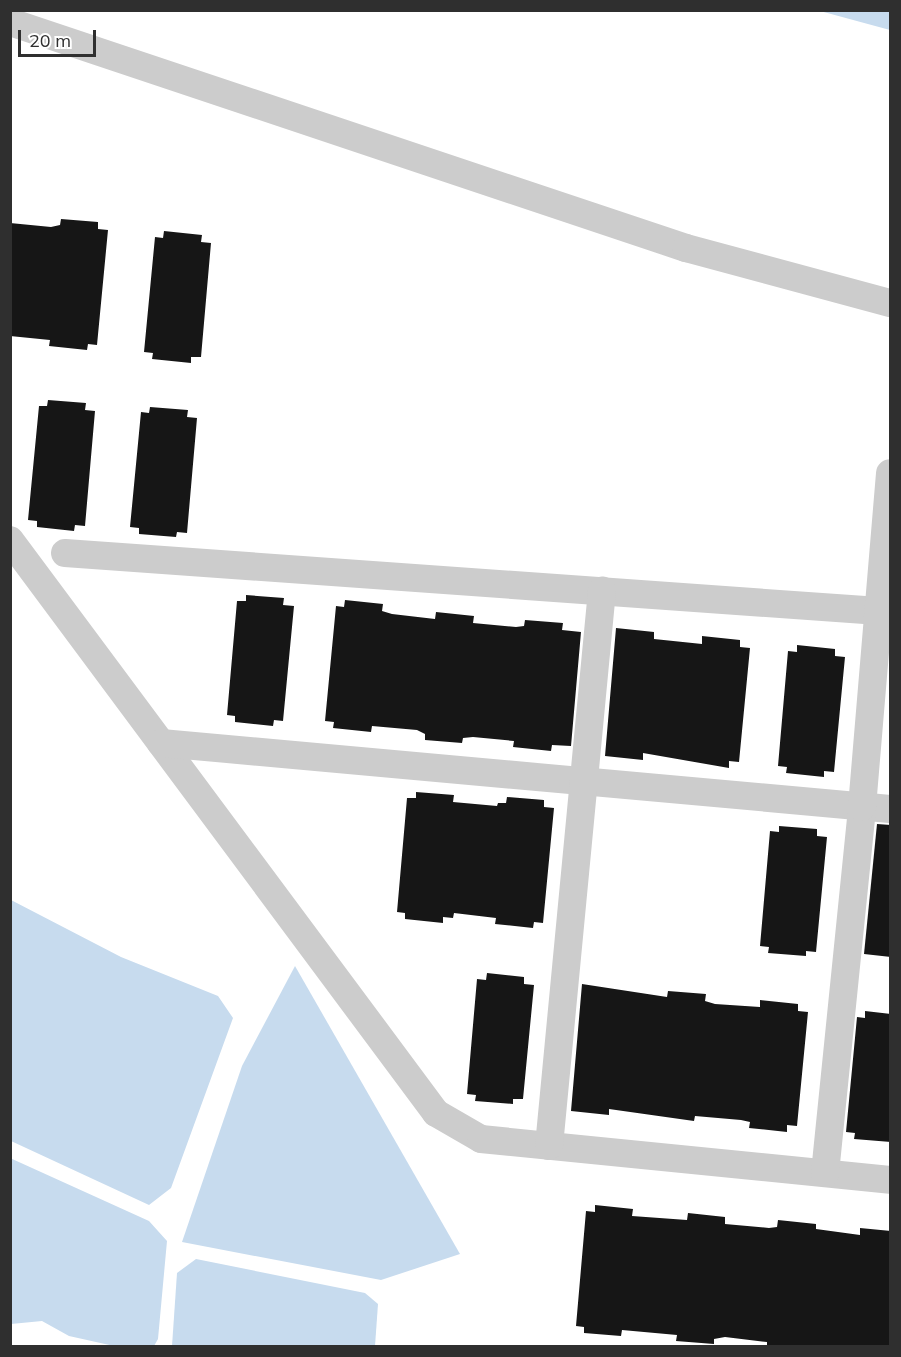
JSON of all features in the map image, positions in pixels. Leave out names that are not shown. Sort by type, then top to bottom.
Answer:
[{"type":"street","points":[[10,22],[686,248],[891,303]]},
{"type":"street","points":[[825,1173],[862,807],[891,473]]},
{"type":"street","points":[[10,540],[436,1113],[481,1139],[891,1180]]},
{"type":"street","points":[[65,553],[879,611]]},
{"type":"street","points":[[549,1146],[602,591]]},
{"type":"street","points":[[161,743],[891,809]]},
{"type":"water","points":[[820,11],[890,11],[890,30]]},
{"type":"water","points":[[11,900],[121,957],[218,996],[233,1018],[171,1188],[149,1205],[11,1141]]},
{"type":"water","points":[[295,966],[460,1254],[381,1280],[182,1242],[242,1066]]},
{"type":"water","points":[[10,1158],[149,1221],[167,1241],[158,1339],[154,1346],[114,1346],[69,1336],[42,1321],[11,1324]]},
{"type":"water","points":[[196,1259],[365,1293],[378,1304],[375,1346],[172,1346],[177,1273]]},
{"type":"building","points":[[61,219],[98,222],[98,229],[108,230],[97,345],[88,344],[87,350],[49,346],[50,340],[10,336],[10,223],[51,227],[60,225]]},
{"type":"building","points":[[164,231],[202,235],[201,242],[211,243],[201,357],[191,357],[191,363],[152,359],[153,353],[144,352],[155,237],[163,238]]},
{"type":"building","points":[[48,400],[86,403],[85,410],[95,411],[85,526],[75,525],[74,531],[37,527],[37,521],[28,520],[39,406],[47,406]]},
{"type":"building","points":[[150,407],[188,410],[187,417],[197,418],[187,533],[177,532],[176,537],[139,534],[139,528],[130,527],[141,412],[149,413]]},
{"type":"building","points":[[246,595],[284,598],[283,605],[294,606],[283,721],[274,720],[273,726],[235,722],[235,716],[227,715],[237,601],[246,601]]},
{"type":"building","points":[[345,600],[383,604],[382,611],[392,614],[435,619],[436,612],[474,616],[473,623],[516,627],[524,626],[525,620],[563,623],[562,630],[581,632],[571,746],[552,745],[551,751],[513,747],[514,741],[473,737],[463,738],[462,743],[425,740],[425,734],[417,730],[372,726],[371,732],[333,728],[334,722],[325,721],[336,606],[344,607]]},
{"type":"building","points":[[616,628],[654,632],[654,639],[702,644],[702,636],[740,640],[740,647],[750,648],[739,762],[729,761],[729,768],[643,753],[643,760],[605,756]]},
{"type":"building","points":[[797,645],[835,649],[835,656],[845,657],[834,772],[824,771],[824,777],[786,773],[787,767],[778,766],[788,651],[797,652]]},
{"type":"building","points":[[416,792],[454,795],[453,802],[497,806],[498,803],[506,803],[507,797],[544,800],[544,807],[554,808],[543,923],[534,922],[533,928],[495,924],[496,918],[454,913],[453,918],[443,917],[443,923],[405,919],[405,913],[397,912],[407,798],[416,798]]},
{"type":"building","points":[[877,824],[891,825],[891,957],[864,954]]},
{"type":"building","points":[[779,826],[817,829],[817,836],[827,837],[816,952],[806,951],[806,956],[768,953],[769,947],[760,946],[770,831],[779,832]]},
{"type":"building","points":[[487,973],[524,977],[524,984],[534,985],[523,1099],[513,1099],[513,1104],[475,1101],[476,1095],[467,1094],[477,979],[486,980]]},
{"type":"building","points":[[582,984],[667,997],[668,991],[706,994],[705,1001],[715,1004],[760,1007],[760,1000],[798,1004],[798,1011],[808,1012],[797,1126],[787,1125],[787,1132],[749,1128],[750,1122],[741,1120],[695,1116],[694,1121],[609,1109],[609,1115],[571,1111]]},
{"type":"building","points":[[865,1011],[891,1014],[891,1142],[854,1139],[855,1133],[846,1132],[857,1017],[865,1018]]},
{"type":"building","points":[[595,1205],[633,1209],[632,1216],[687,1220],[688,1213],[725,1217],[725,1224],[769,1228],[777,1227],[778,1220],[816,1224],[816,1229],[860,1235],[860,1228],[891,1231],[891,1347],[767,1347],[767,1342],[725,1337],[714,1339],[714,1344],[676,1341],[677,1335],[622,1330],[621,1336],[584,1333],[584,1327],[576,1326],[586,1211],[595,1212]]}]
